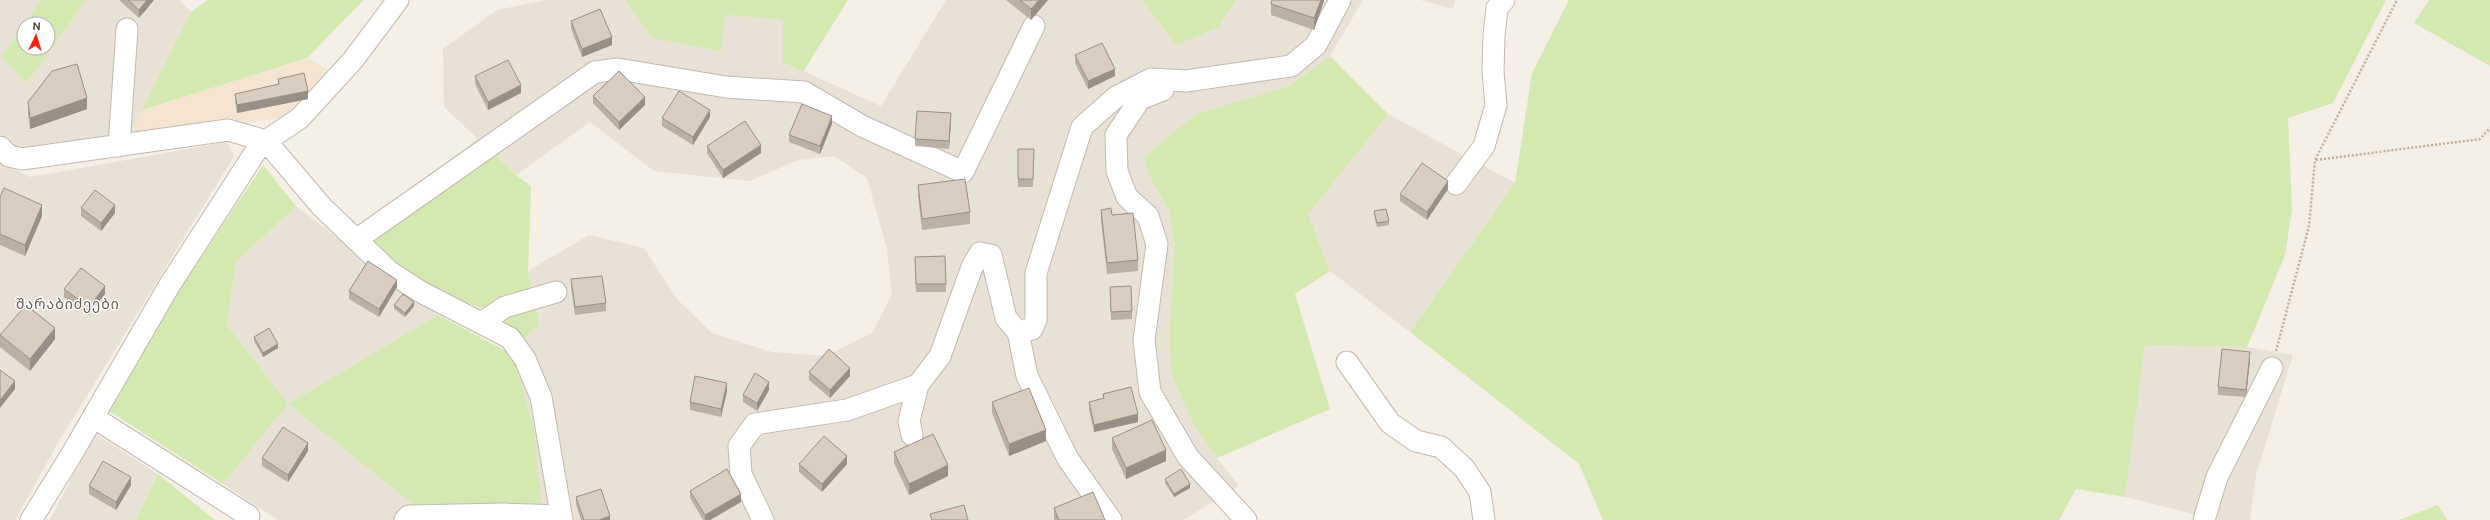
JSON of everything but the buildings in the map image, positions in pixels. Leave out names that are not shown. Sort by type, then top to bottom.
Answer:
[{"type":"street","points":[[31,520],[169,286],[256,151],[266,141],[300,118],[354,60],[398,0]]},
{"type":"street","points":[[1018,332],[1032,330],[1036,320],[1036,272],[1082,128],[1116,97],[1151,79],[1186,81],[1291,66],[1316,45],[1340,0]]},
{"type":"street","points":[[1456,184],[1484,146],[1496,105],[1493,72],[1494,36],[1497,8],[1504,0]]},
{"type":"street","points":[[356,240],[595,72],[618,69],[726,87],[804,92],[862,126],[963,172],[1034,26]]},
{"type":"street","points":[[119,146],[127,29]]},
{"type":"street","points":[[1186,81],[1140,99],[1116,135],[1117,171],[1127,197],[1148,216],[1157,244],[1144,340],[1150,392],[1188,457],[1246,520]]},
{"type":"street","points":[[0,147],[9,156],[22,159],[228,130],[266,141],[296,179],[390,272],[421,292],[510,338],[518,347],[541,397],[548,428],[562,518],[503,514],[409,516],[405,520]]},
{"type":"street","points":[[912,435],[909,421],[918,385],[940,356],[972,268],[980,253],[991,255],[1006,318],[1018,332],[1027,376],[1068,459],[1111,520]]},
{"type":"street","points":[[481,323],[506,306],[556,292]]},
{"type":"street","points":[[1347,362],[1390,423],[1416,441],[1441,447],[1464,468],[1480,492],[1484,520]]},
{"type":"street","points":[[2204,520],[2217,477],[2272,368]]},
{"type":"street","points":[[763,520],[741,474],[739,446],[755,424],[847,410],[918,385]]},
{"type":"street","points":[[93,417],[249,516]]},
{"type":"path","points":[[2272,368],[2310,226],[2315,160],[2397,0]]},
{"type":"path","points":[[2315,160],[2480,139],[2490,128]]},
{"type":"shaded area","points":[[0,0],[41,0],[30,16],[16,16],[16,36],[1,57],[27,83],[46,56],[56,56],[56,42],[86,0],[179,0],[191,12],[130,135],[25,153],[3,138],[0,134]]},
{"type":"shaded area","points":[[548,0],[625,0],[652,38],[720,50],[725,15],[783,20],[783,62],[881,106],[946,0],[1142,0],[1176,45],[1218,28],[1236,0],[1363,0],[1330,56],[1289,86],[1196,114],[1151,179],[1169,211],[1175,248],[1169,334],[1193,423],[1217,458],[1239,486],[1183,520],[541,520],[510,353],[539,324],[528,271],[589,235],[644,248],[676,298],[712,333],[772,352],[826,356],[872,333],[892,295],[887,249],[867,178],[834,156],[798,160],[750,181],[654,171],[590,122],[516,175],[444,107],[443,49],[497,10]]},
{"type":"shaded area","points":[[1420,0],[1455,0],[1453,9]]},
{"type":"shaded area","points":[[307,58],[331,71],[295,115],[242,124],[130,135],[142,110]]},
{"type":"shaded area","points":[[1388,114],[1515,183],[1410,332],[1330,271],[1308,214]]},
{"type":"shaded area","points":[[227,142],[234,156],[59,441],[15,520],[0,520],[0,163],[30,177]]},
{"type":"shaded area","points":[[296,206],[438,315],[288,404],[227,325],[236,262]]},
{"type":"shaded area","points":[[2145,345],[2247,347],[2293,355],[2256,475],[2250,520],[2218,520],[2125,497]]},
{"type":"shaded area","points":[[288,404],[434,520],[278,520],[223,484]]},
{"type":"shaded area","points":[[94,433],[158,474],[136,520],[50,520]]},
{"type":"green space","points":[[41,0],[86,0],[56,42],[56,16],[30,16]]},
{"type":"green space","points":[[208,0],[364,0],[307,58],[142,110],[191,12]]},
{"type":"green space","points":[[625,0],[848,0],[803,72],[783,62],[783,20],[725,15],[721,51],[652,38]]},
{"type":"green space","points":[[1142,0],[1236,0],[1218,28],[1176,45]]},
{"type":"green space","points":[[1569,0],[2386,0],[2333,103],[2288,118],[2292,210],[2285,255],[2247,347],[2145,345],[2125,497],[2076,489],[2059,520],[1603,520],[1579,464],[1410,332],[1515,183],[1532,73]]},
{"type":"green space","points":[[2429,0],[2490,0],[2490,66],[2414,23]]},
{"type":"green space","points":[[16,36],[16,56],[46,56],[27,83],[1,57]]},
{"type":"green space","points":[[1330,56],[1388,114],[1308,214],[1330,271],[1295,294],[1330,409],[1217,458],[1193,423],[1172,375],[1169,334],[1175,248],[1169,211],[1151,179],[1144,158],[1196,114],[1289,86]]},
{"type":"green space","points":[[478,139],[516,175],[531,186],[528,271],[539,324],[525,338],[484,309],[424,287],[356,229]]},
{"type":"green space","points":[[263,165],[296,206],[236,262],[227,325],[288,404],[223,484],[109,411],[161,317]]},
{"type":"green space","points":[[438,315],[510,353],[516,365],[534,430],[542,508],[417,507],[288,404]]},
{"type":"green space","points":[[158,474],[215,520],[136,520]]},
{"type":"green space","points":[[2438,505],[2447,520],[2399,520]]},
{"type":"district","name":"შარაბიძეები","points":[[68,304]]}]
